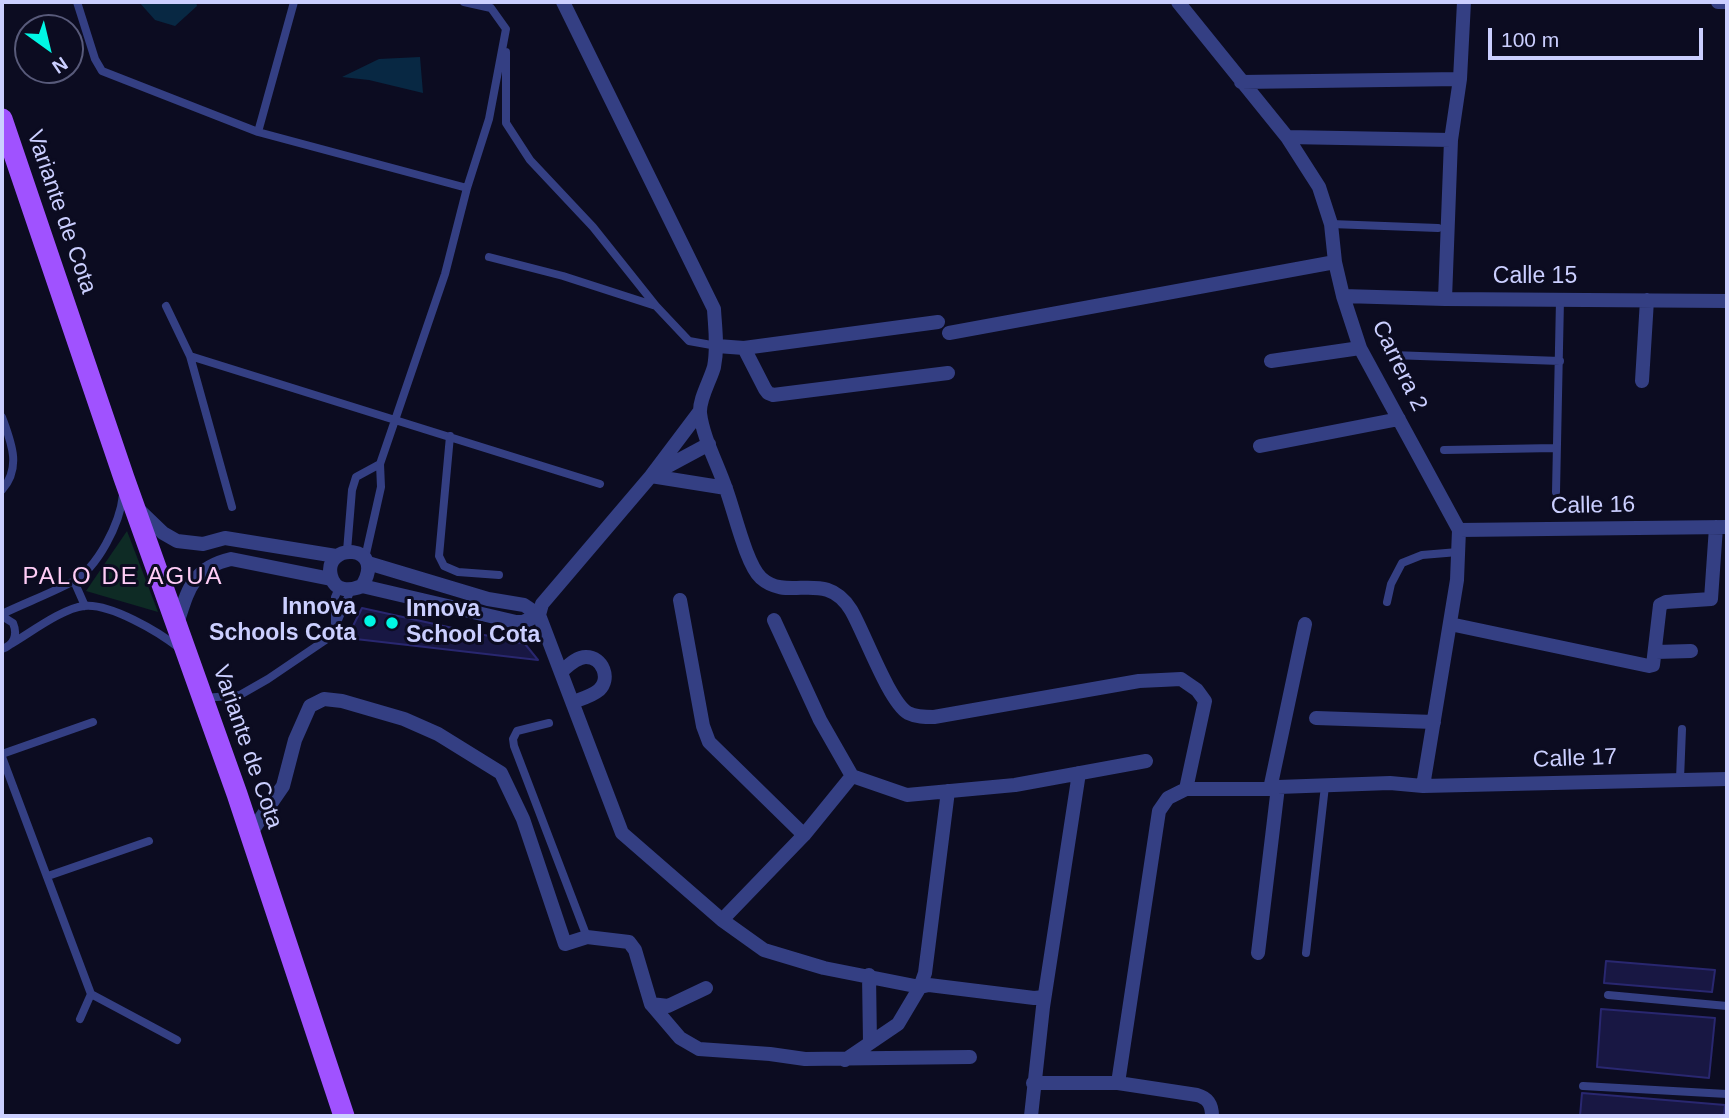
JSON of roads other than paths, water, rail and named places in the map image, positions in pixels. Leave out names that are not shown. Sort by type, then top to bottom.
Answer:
[{"type":"main road","name":"Variante de Cota","points":[[2,119],[124,478],[250,834],[344,1116]]},
{"type":"street","points":[[539,615],[542,604],[651,476],[700,411],[714,367],[717,346],[714,309],[563,2]]},
{"type":"street","name":"Carrera 2","points":[[1178,2],[1287,137],[1318,187],[1331,224],[1335,262],[1343,296],[1360,348],[1460,530]]},
{"type":"street","points":[[1445,299],[1451,140],[1460,79],[1464,2]]},
{"type":"street","points":[[1718,2],[1727,2]]},
{"type":"street","points":[[1241,82],[1460,79]]},
{"type":"street","points":[[1287,137],[1451,140]]},
{"type":"street","points":[[949,333],[1335,262]]},
{"type":"street","name":"Calle 15","points":[[1343,296],[1727,301]]},
{"type":"street","points":[[1642,381],[1647,300]]},
{"type":"street","points":[[717,346],[744,348],[938,322]]},
{"type":"street","points":[[744,348],[765,389],[774,395],[948,373]]},
{"type":"street","points":[[1271,362],[1360,348]]},
{"type":"street","points":[[700,411],[745,545],[761,578],[776,586],[801,589],[814,586],[836,593],[850,609],[892,692],[908,713],[934,717],[1139,681],[1181,679],[1197,690],[1205,701],[1186,789],[1168,799],[1159,811],[1118,1083]]},
{"type":"street","points":[[1260,446],[1399,419]]},
{"type":"street","points":[[651,476],[709,443]]},
{"type":"street","points":[[651,476],[726,488]]},
{"type":"street","points":[[135,505],[163,533],[177,541],[203,544],[225,538],[342,554],[357,552],[366,560],[488,599],[524,605],[539,615],[622,833],[722,920],[764,950],[824,968],[920,986],[1044,997]]},
{"type":"street","points":[[1450,624],[1649,666],[1655,662],[1660,605],[1665,602],[1710,599],[1722,527]]},
{"type":"street","name":"Calle 16","points":[[1460,530],[1722,527]]},
{"type":"street","points":[[1423,786],[1457,580],[1460,530]]},
{"type":"street","points":[[342,554],[330,567],[346,586]]},
{"type":"street","points":[[177,624],[189,587],[202,570],[215,562],[231,559],[516,622],[539,615]]},
{"type":"street","points":[[346,586],[369,575],[366,560]]},
{"type":"street","points":[[680,600],[703,726],[709,742],[804,835]]},
{"type":"street","points":[[774,620],[820,720],[852,776],[907,794],[1016,785],[1146,761]]},
{"type":"street","points":[[1258,953],[1274,788],[1305,624]]},
{"type":"street","points":[[1656,652],[1691,651]]},
{"type":"street","points":[[561,672],[585,657],[596,659],[603,667],[605,678],[601,688],[572,702]]},
{"type":"street","points":[[250,834],[283,786],[295,740],[310,706],[324,699],[342,701],[404,719],[438,734],[501,773],[523,819],[565,944],[587,937],[629,943],[635,950],[651,1004],[680,1038],[699,1049],[805,1059],[970,1057]]},
{"type":"street","points":[[1316,718],[1434,722]]},
{"type":"street","points":[[1031,1116],[1044,997],[1079,773]]},
{"type":"street","points":[[722,920],[804,835],[852,776]]},
{"type":"street","name":"Calle 17","points":[[1186,789],[1390,783],[1423,786],[1727,779]]},
{"type":"street","points":[[845,1060],[898,1024],[925,973],[948,791]]},
{"type":"street","points":[[869,975],[870,1042]]},
{"type":"street","points":[[651,1004],[668,1006],[706,988]]},
{"type":"street","points":[[1033,1083],[1118,1083],[1205,1097],[1210,1104],[1212,1116]]},
{"type":"lane","points":[[78,2],[95,59],[102,71],[258,132],[467,188]]},
{"type":"lane","points":[[258,132],[294,2]]},
{"type":"lane","points":[[464,2],[491,8],[506,29],[506,123],[530,160],[593,227],[656,306],[689,341],[717,346]]},
{"type":"lane","points":[[366,560],[381,486],[380,464],[393,418],[445,274],[467,188],[489,119],[506,29]]},
{"type":"lane","points":[[1331,224],[1438,228]]},
{"type":"lane","points":[[489,257],[563,276],[656,306]]},
{"type":"lane","points":[[1556,492],[1560,300]]},
{"type":"lane","points":[[166,306],[190,356],[232,507]]},
{"type":"lane","points":[[1392,355],[1560,361]]},
{"type":"lane","points":[[190,356],[600,484]]},
{"type":"lane","points":[[2,416],[13,447],[15,462],[11,477],[2,490]]},
{"type":"lane","points":[[450,436],[439,556],[444,566],[458,572],[499,575]]},
{"type":"lane","points":[[1444,450],[1555,448]]},
{"type":"lane","points":[[342,554],[356,477],[380,464]]},
{"type":"lane","points":[[2,615],[74,581],[91,565],[110,535],[122,501],[124,478]]},
{"type":"lane","points":[[1387,602],[1391,584],[1402,563],[1423,555],[1458,552]]},
{"type":"lane","points":[[74,581],[85,606]]},
{"type":"lane","points":[[202,698],[240,695],[327,639],[335,626],[335,597],[346,586]]},
{"type":"lane","points":[[5,648],[62,614],[85,606],[113,611],[139,622],[164,636],[187,654]]},
{"type":"lane","points":[[2,615],[9,619],[16,634],[5,648]]},
{"type":"lane","points":[[93,722],[2,756],[91,994],[177,1040]]},
{"type":"lane","points":[[549,723],[517,732],[513,739],[514,746],[587,937]]},
{"type":"lane","points":[[1680,779],[1682,729]]},
{"type":"lane","points":[[1306,953],[1325,786]]},
{"type":"lane","points":[[48,877],[149,841]]},
{"type":"lane","points":[[80,1019],[91,994]]},
{"type":"lane","points":[[1608,995],[1727,1006]]},
{"type":"lane","points":[[1583,1086],[1727,1094]]},
{"type":"water","points":[[139,2],[196,2],[197,6],[175,26],[155,20]]},
{"type":"water","points":[[420,57],[423,93],[369,80],[342,77],[379,59]]},
{"type":"place","name":"Innova Schools Cota","points":[[370,621]]},
{"type":"place","name":"Innova School Cota","points":[[392,623]]},
{"type":"district","name":"PALO DE AGUA","points":[[123,577]]}]
